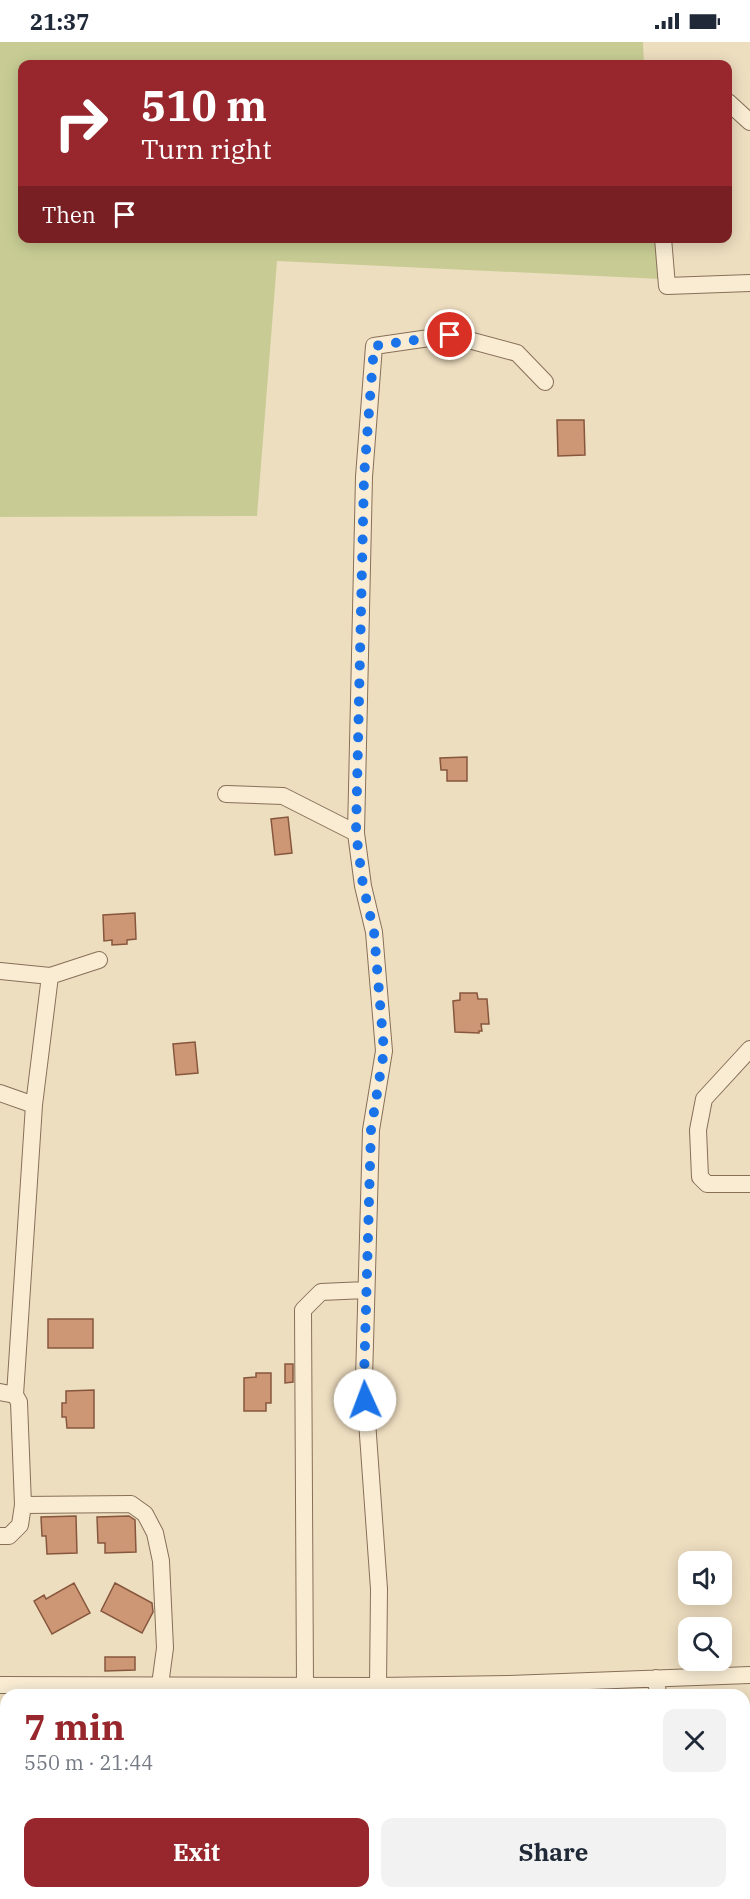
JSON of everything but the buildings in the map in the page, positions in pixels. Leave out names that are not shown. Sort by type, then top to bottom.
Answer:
[{"type":"street","points":[[732,106],[750,122]]},
{"type":"street","points":[[663,243],[667,286],[750,282]]},
{"type":"street","points":[[378,1686],[379,1589],[364,1379],[371,1130],[384,1051],[374,932],[363,885],[356,833],[364,477],[374,346],[450,335],[517,353],[545,382]]},
{"type":"street","points":[[226,794],[283,796],[356,833]]},
{"type":"street","points":[[0,971],[50,976],[99,960]]},
{"type":"street","points":[[0,1536],[9,1536],[20,1525],[23,1505],[19,1402],[8,1394],[34,1105],[50,976]]},
{"type":"street","points":[[750,1049],[704,1099],[698,1130],[700,1177],[707,1184],[750,1184]]},
{"type":"street","points":[[0,1093],[34,1105]]},
{"type":"street","points":[[305,1686],[303,1310],[321,1292],[366,1290]]},
{"type":"street","points":[[23,1505],[131,1504],[145,1514],[155,1533],[161,1561],[165,1648],[160,1685]]},
{"type":"street","points":[[522,1689],[656,1678],[750,1675]]},
{"type":"street","points":[[656,1678],[657,1689]]},
{"type":"street","points":[[0,1685],[305,1686],[329,1689]]},
{"type":"street","points":[[347,1689],[378,1686],[477,1689]]},
{"type":"green space","points":[[0,42],[643,42],[644,60],[18,60],[18,243],[658,243],[661,279],[277,261],[257,516],[0,517]]},
{"type":"route","points":[[365,1400],[371,1130],[384,1051],[374,932],[363,885],[356,833],[364,477],[374,346],[450,335]]}]
